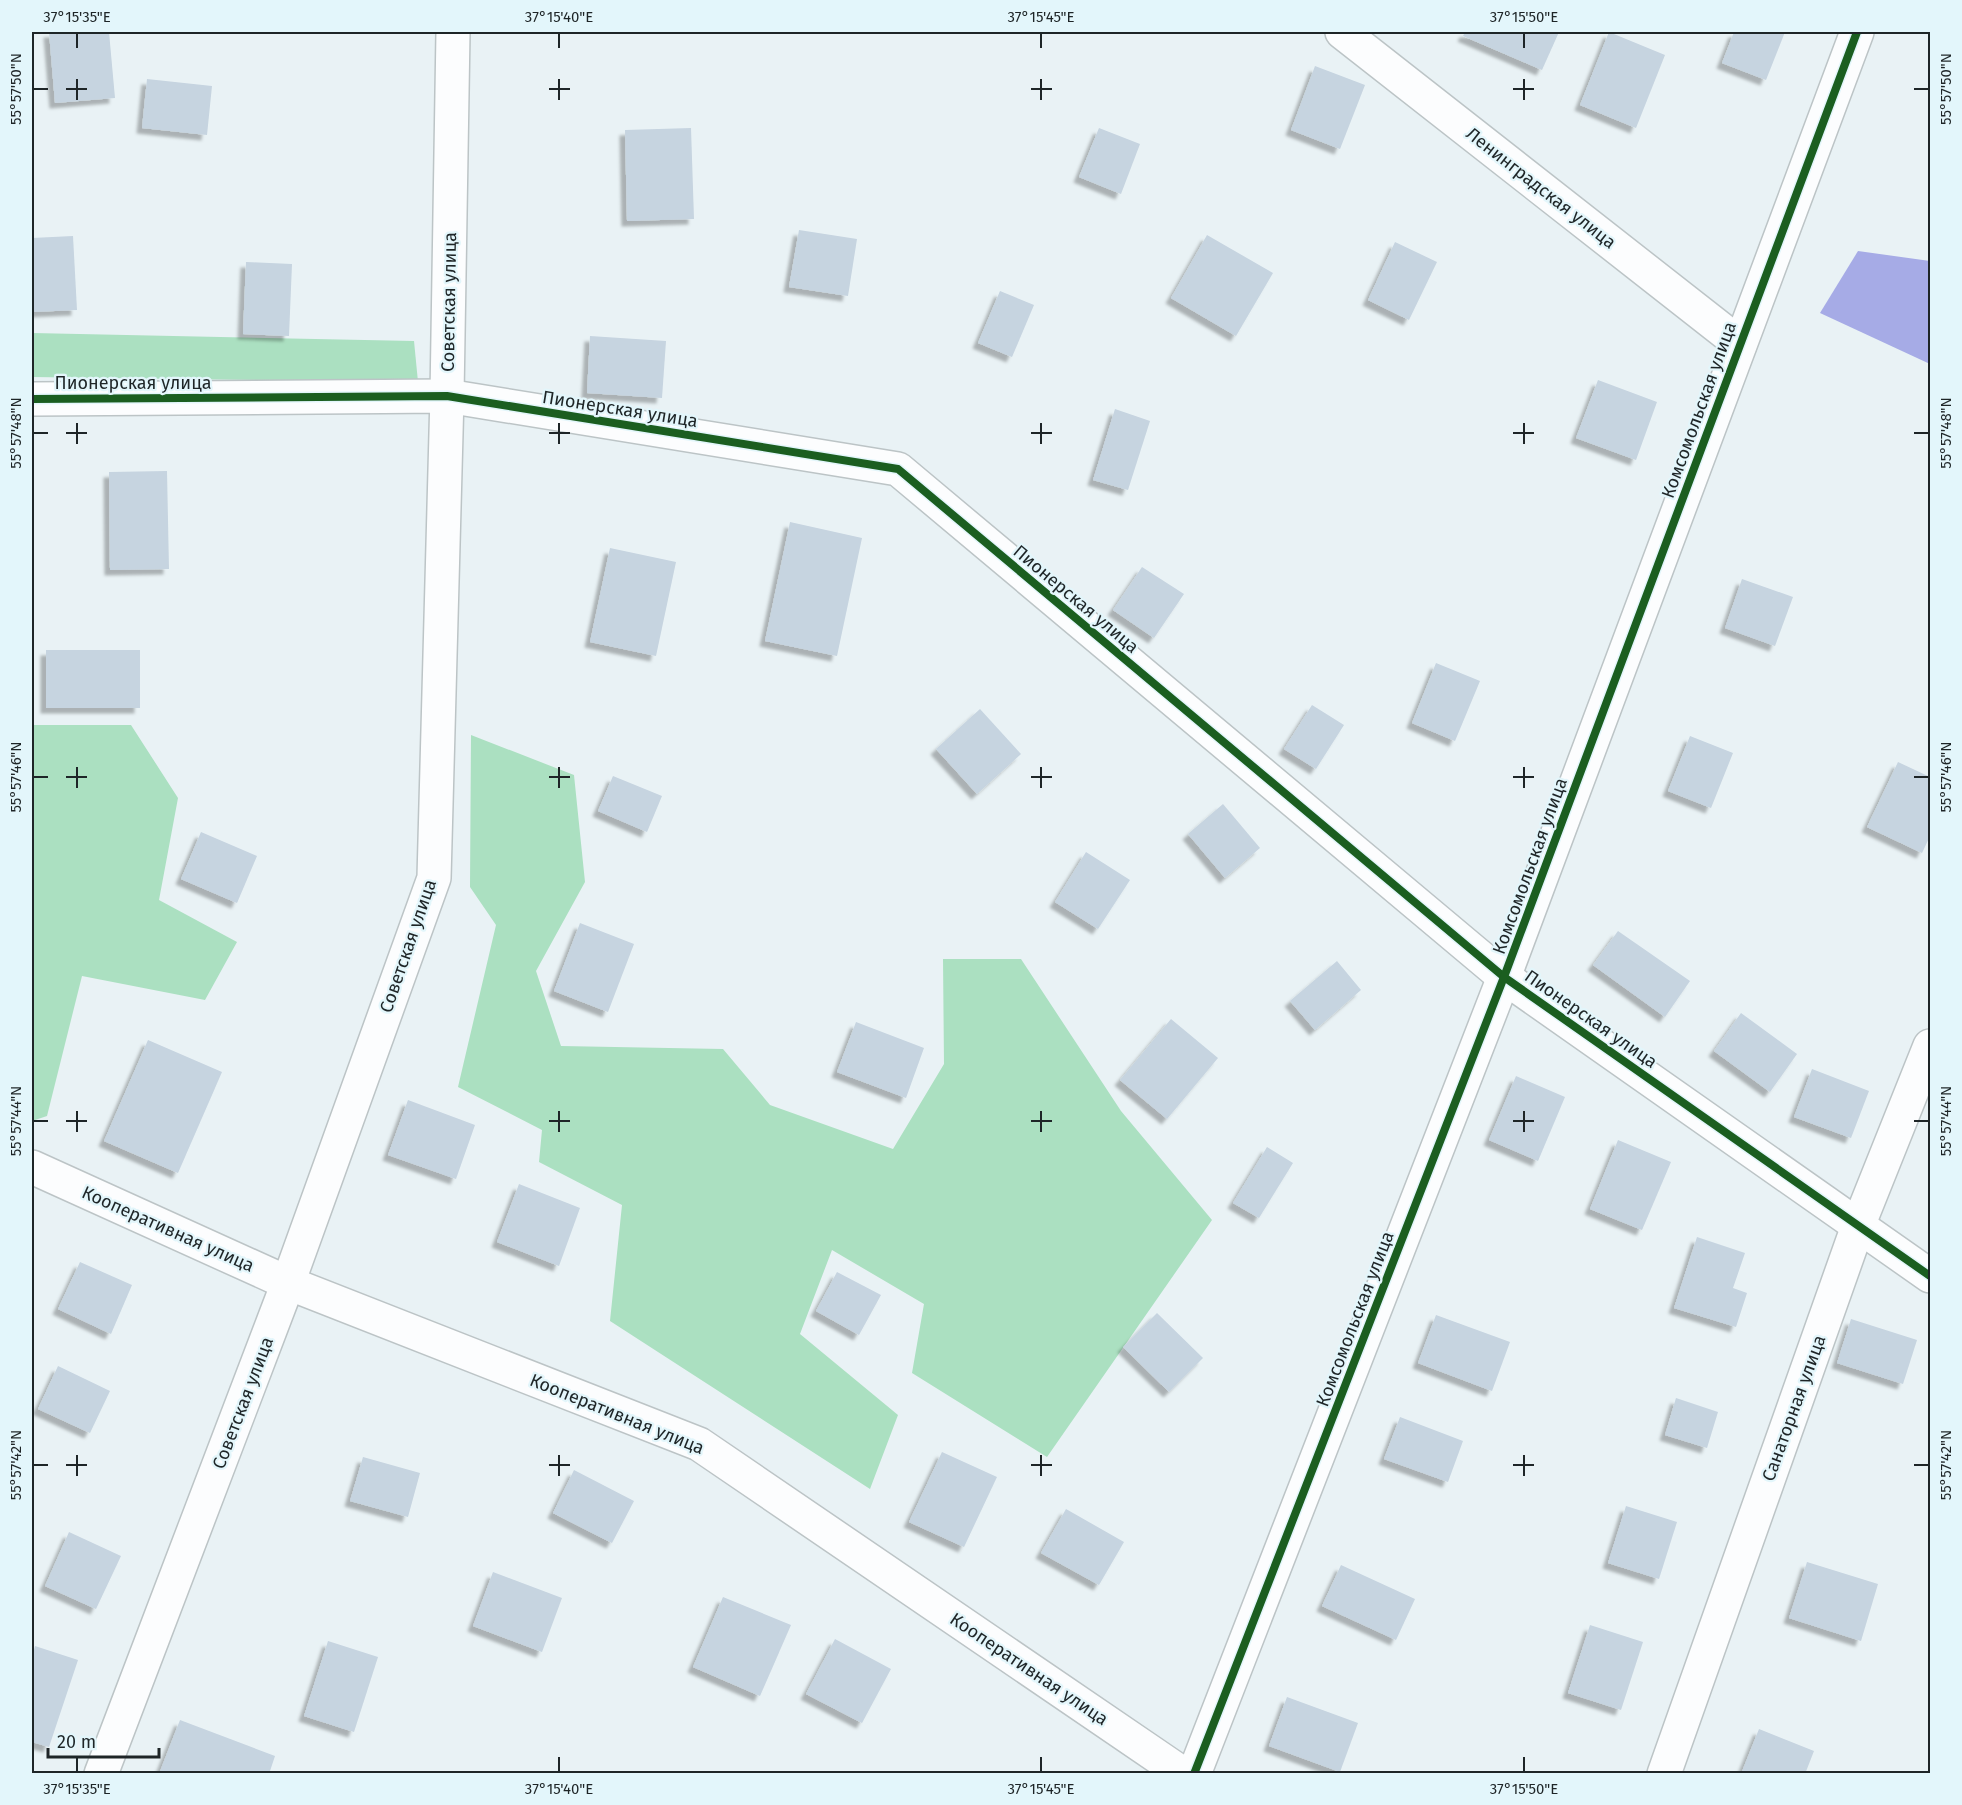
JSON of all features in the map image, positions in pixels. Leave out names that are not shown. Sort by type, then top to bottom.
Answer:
[{"type":"street","name":"Советская улица","points":[[101,1773],[288,1284],[434,878],[447,396],[453,32]]},
{"type":"street","name":"Ленинградская улица","points":[[1342,32],[1740,344]]},
{"type":"street","name":"Комсомольская улица","points":[[1194,1773],[1504,977],[1857,32]]},
{"type":"street","name":"Пионерская улица","points":[[32,399],[447,396],[898,470],[1504,977],[1930,1276]]},
{"type":"street","name":"Санаторная улица","points":[[1664,1773],[1858,1226],[1930,1046]]},
{"type":"street","name":"Кооперативная улица","points":[[32,1167],[288,1284],[699,1444],[1183,1773]]},
{"type":"green space","points":[[32,333],[414,341],[418,382],[32,377]]},
{"type":"green space","points":[[32,725],[131,725],[178,798],[159,900],[237,942],[205,1000],[82,976],[47,1116],[32,1121]]},
{"type":"green space","points":[[471,735],[574,775],[585,882],[536,971],[561,1046],[723,1049],[770,1105],[893,1149],[944,1064],[943,959],[1021,959],[1121,1111],[1212,1220],[1047,1457],[912,1373],[924,1304],[832,1250],[800,1334],[898,1415],[870,1489],[610,1321],[622,1205],[539,1162],[542,1130],[458,1087],[496,925],[470,887]]},
{"type":"water","points":[[1858,251],[1930,261],[1930,364],[1820,313]]},
{"type":"building","points":[[49,32],[109,32],[115,98],[55,103]]},
{"type":"building","points":[[1465,32],[1559,32],[1542,70],[1463,36]]},
{"type":"building","points":[[1609,32],[1665,55],[1636,128],[1580,105]]},
{"type":"building","points":[[1734,32],[1785,32],[1766,80],[1722,63]]},
{"type":"building","points":[[1315,66],[1365,85],[1340,149],[1291,130]]},
{"type":"building","points":[[147,79],[212,86],[207,135],[142,128]]},
{"type":"building","points":[[691,128],[694,219],[627,221],[625,130]]},
{"type":"building","points":[[1099,128],[1140,144],[1121,194],[1079,177]]},
{"type":"building","points":[[799,230],[857,239],[848,296],[789,287]]},
{"type":"building","points":[[1207,235],[1273,273],[1236,336],[1171,298]]},
{"type":"building","points":[[73,236],[77,310],[32,312],[32,238]]},
{"type":"building","points":[[1395,242],[1437,262],[1409,320],[1368,300]]},
{"type":"building","points":[[246,262],[292,264],[289,336],[243,334]]},
{"type":"building","points":[[1000,291],[1034,305],[1012,357],[978,343]]},
{"type":"building","points":[[590,336],[666,341],[662,398],[587,393]]},
{"type":"building","points":[[1598,380],[1657,402],[1636,460],[1576,438]]},
{"type":"building","points":[[1115,409],[1150,421],[1128,490],[1093,480]]},
{"type":"building","points":[[167,471],[169,569],[110,570],[109,472]]},
{"type":"building","points":[[790,522],[862,538],[837,656],[765,641]]},
{"type":"building","points":[[610,548],[676,562],[656,656],[590,642]]},
{"type":"building","points":[[1142,567],[1184,594],[1154,638],[1113,610]]},
{"type":"building","points":[[1742,579],[1793,597],[1775,646],[1725,628]]},
{"type":"building","points":[[46,650],[140,650],[140,708],[46,708]]},
{"type":"building","points":[[1436,663],[1480,681],[1455,741],[1412,723]]},
{"type":"building","points":[[1312,705],[1344,725],[1316,769],[1284,749]]},
{"type":"building","points":[[980,709],[1021,754],[977,794],[936,749]]},
{"type":"building","points":[[1690,736],[1733,753],[1711,808],[1668,791]]},
{"type":"building","points":[[1898,762],[1930,777],[1930,836],[1922,853],[1867,827]]},
{"type":"building","points":[[613,776],[662,796],[647,832],[598,811]]},
{"type":"building","points":[[1223,804],[1260,848],[1225,878],[1188,834]]},
{"type":"building","points":[[201,832],[257,856],[237,903],[181,879]]},
{"type":"building","points":[[1086,852],[1130,880],[1098,929],[1055,902]]},
{"type":"building","points":[[580,923],[634,944],[608,1012],[554,991]]},
{"type":"building","points":[[1618,931],[1690,981],[1665,1017],[1593,965]]},
{"type":"building","points":[[1337,961],[1361,990],[1315,1030],[1290,1001]]},
{"type":"building","points":[[1741,1013],[1797,1054],[1770,1092],[1714,1051]]},
{"type":"building","points":[[1171,1019],[1218,1058],[1167,1119],[1120,1080]]},
{"type":"building","points":[[856,1022],[924,1048],[906,1098],[837,1072]]},
{"type":"building","points":[[148,1040],[222,1072],[178,1173],[104,1141]]},
{"type":"building","points":[[1812,1069],[1869,1091],[1851,1138],[1794,1117]]},
{"type":"building","points":[[1516,1076],[1565,1097],[1538,1161],[1489,1140]]},
{"type":"building","points":[[408,1100],[475,1125],[456,1179],[388,1155]]},
{"type":"building","points":[[1618,1140],[1671,1162],[1642,1230],[1590,1209]]},
{"type":"building","points":[[1267,1147],[1293,1163],[1259,1218],[1233,1203]]},
{"type":"building","points":[[519,1184],[580,1208],[559,1266],[497,1242]]},
{"type":"building","points":[[1697,1237],[1745,1253],[1733,1288],[1747,1293],[1736,1327],[1674,1308]]},
{"type":"building","points":[[80,1262],[132,1285],[111,1334],[58,1309]]},
{"type":"building","points":[[837,1272],[881,1295],[859,1335],[816,1311]]},
{"type":"building","points":[[1157,1313],[1203,1358],[1169,1392],[1123,1347]]},
{"type":"building","points":[[1436,1315],[1510,1342],[1492,1391],[1418,1363]]},
{"type":"building","points":[[1851,1319],[1917,1340],[1903,1384],[1837,1363]]},
{"type":"building","points":[[58,1366],[110,1391],[90,1433],[38,1409]]},
{"type":"building","points":[[1676,1398],[1718,1412],[1707,1448],[1665,1435]]},
{"type":"building","points":[[1400,1417],[1463,1441],[1448,1482],[1384,1459]]},
{"type":"building","points":[[942,1452],[997,1477],[964,1547],[909,1522]]},
{"type":"building","points":[[363,1457],[420,1473],[408,1517],[350,1501]]},
{"type":"building","points":[[574,1470],[634,1501],[612,1543],[553,1513]]},
{"type":"building","points":[[1626,1506],[1677,1522],[1659,1579],[1608,1563]]},
{"type":"building","points":[[1066,1509],[1124,1542],[1099,1585],[1041,1553]]},
{"type":"building","points":[[69,1532],[121,1556],[96,1609],[45,1586]]},
{"type":"building","points":[[1807,1562],[1878,1584],[1861,1641],[1789,1618]]},
{"type":"building","points":[[1341,1565],[1415,1599],[1396,1640],[1322,1606]]},
{"type":"building","points":[[493,1572],[562,1598],[542,1652],[473,1626]]},
{"type":"building","points":[[723,1597],[791,1625],[760,1696],[693,1667]]},
{"type":"building","points":[[1590,1625],[1643,1642],[1621,1710],[1568,1693]]},
{"type":"building","points":[[835,1639],[891,1669],[862,1723],[806,1694]]},
{"type":"building","points":[[328,1641],[378,1657],[354,1732],[304,1716]]},
{"type":"building","points":[[35,1646],[78,1660],[49,1747],[32,1742],[32,1658]]},
{"type":"building","points":[[1287,1697],[1358,1723],[1340,1772],[1269,1746]]},
{"type":"building","points":[[180,1720],[275,1756],[269,1774],[159,1774]]},
{"type":"building","points":[[1759,1729],[1814,1751],[1805,1774],[1741,1774]]},
{"type":"cycle path","points":[[1194,1774],[1504,977],[1857,32]]},
{"type":"cycle path","points":[[32,399],[447,396],[898,469],[1504,977],[1930,1276]]}]
